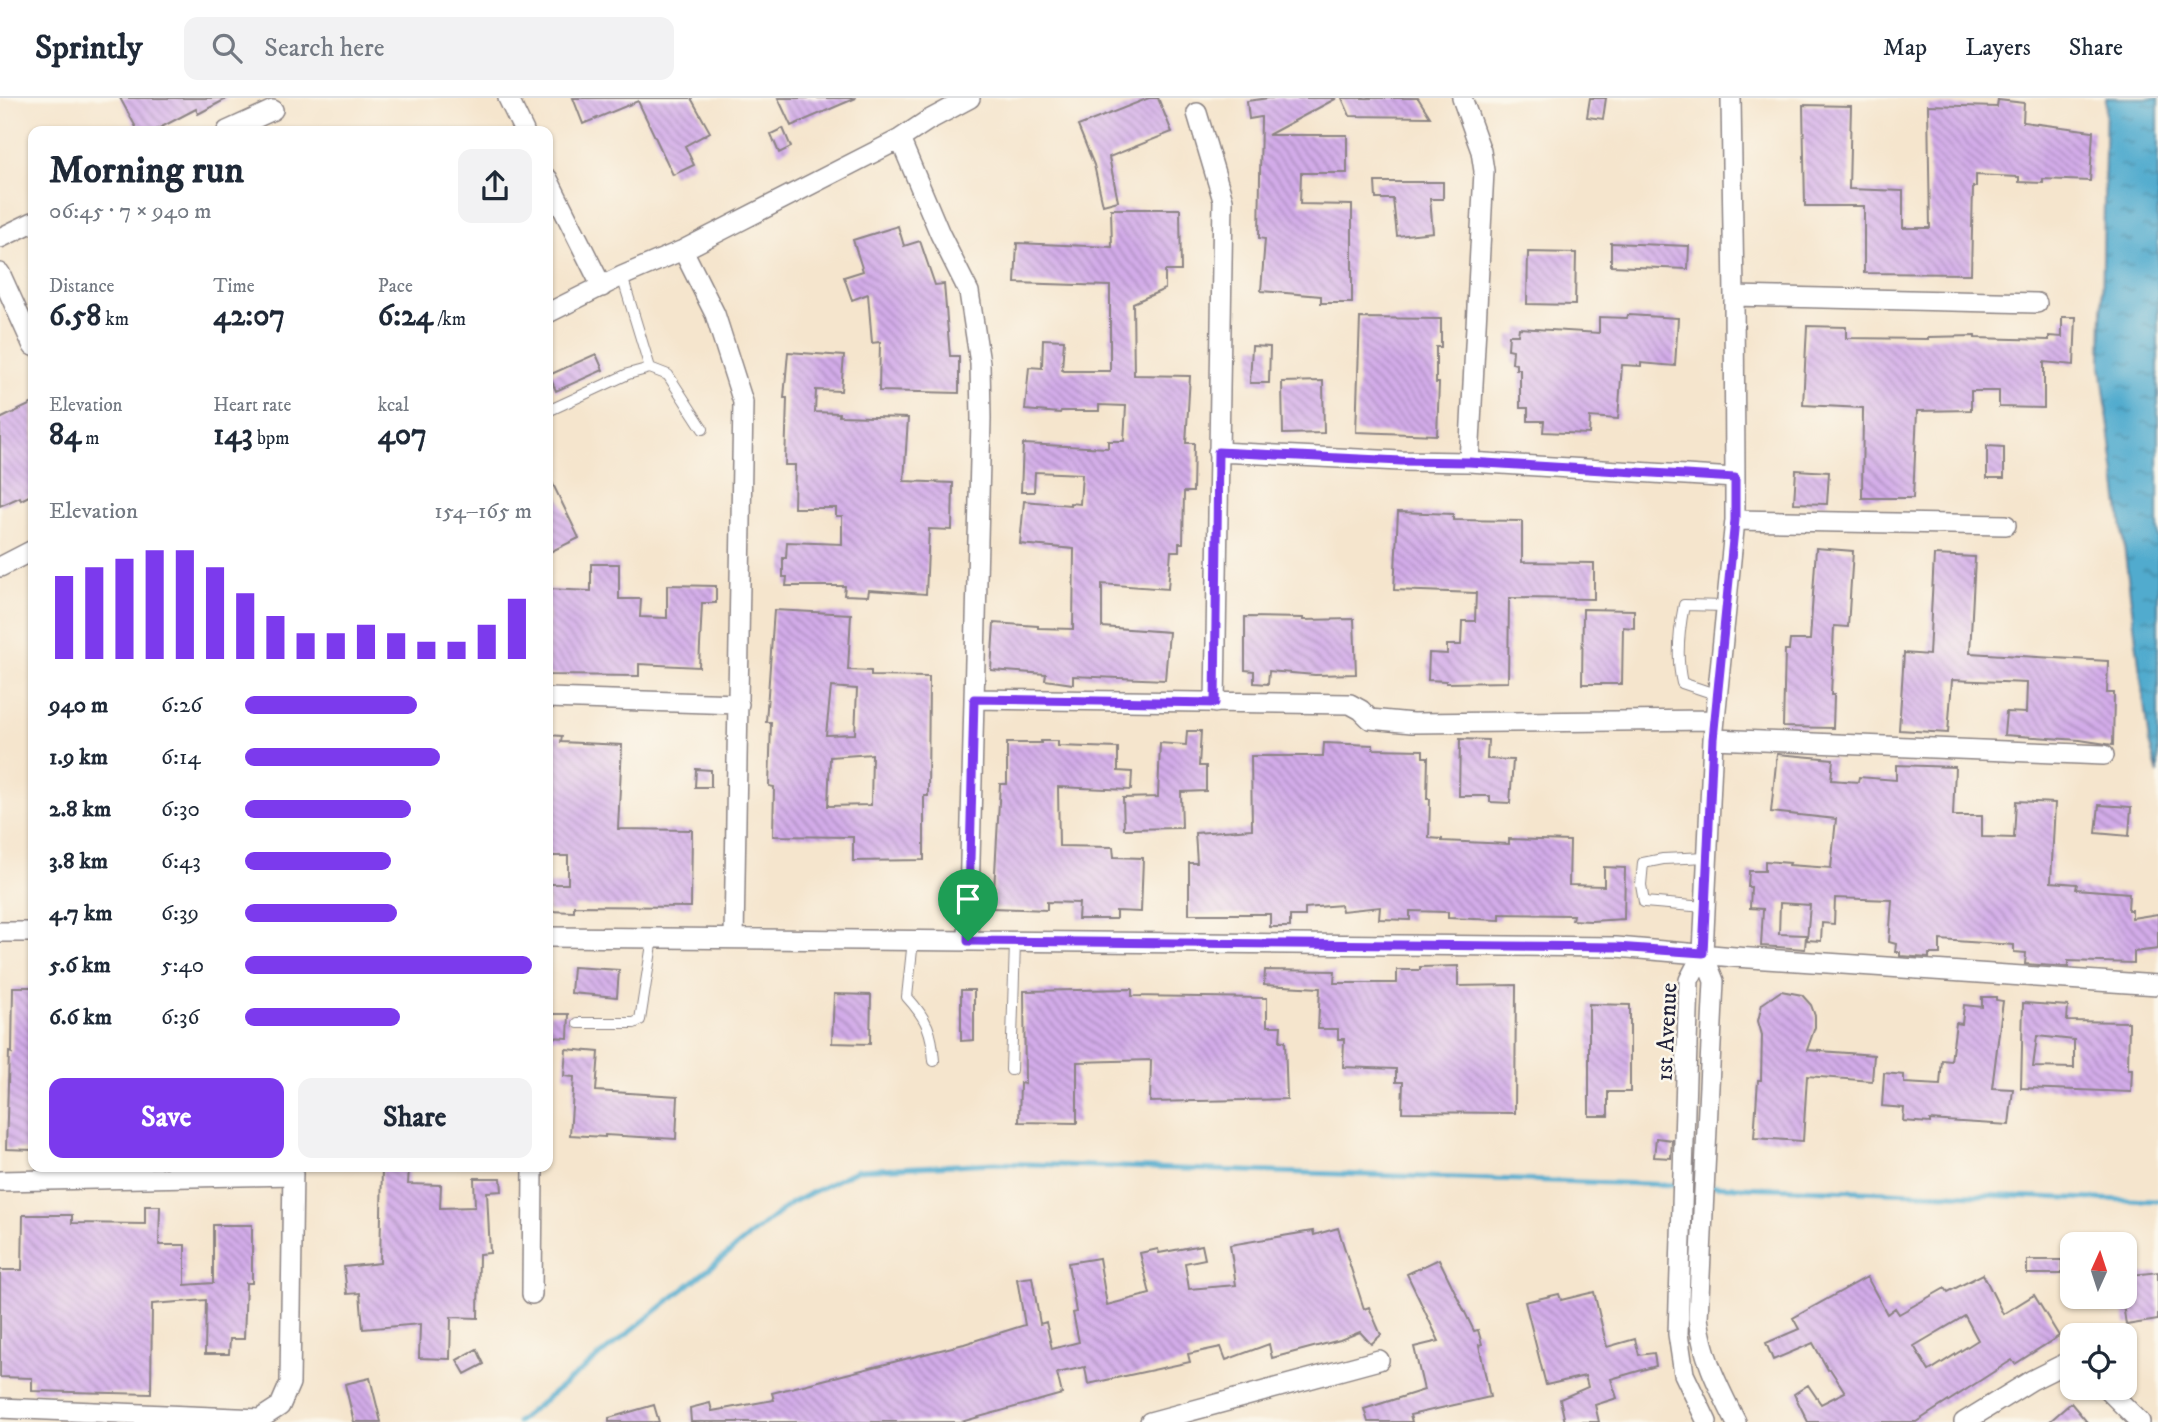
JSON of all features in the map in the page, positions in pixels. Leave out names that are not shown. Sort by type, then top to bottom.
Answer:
[{"type":"street","points":[[508,98],[522,126]]},
{"type":"street","points":[[553,311],[622,276],[683,250],[900,139],[970,98]]},
{"type":"street","points":[[1462,98],[1484,171],[1469,462]]},
{"type":"street","points":[[1703,953],[1714,729],[1735,520],[1731,98]]},
{"type":"street","points":[[238,126],[273,110]]},
{"type":"street","points":[[1197,113],[1223,200],[1215,703]]},
{"type":"street","points":[[900,139],[940,234],[969,292],[980,363],[981,419],[968,941]]},
{"type":"street","points":[[553,189],[601,287]]},
{"type":"street","points":[[0,238],[28,224]]},
{"type":"street","points":[[683,250],[715,314],[743,402],[734,938]]},
{"type":"street","points":[[0,273],[28,335]]},
{"type":"street","points":[[1734,296],[2037,303]]},
{"type":"street","points":[[1218,452],[1469,462],[1735,478]]},
{"type":"street","points":[[1735,520],[2006,525]]},
{"type":"street","points":[[0,566],[28,552]]},
{"type":"street","points":[[553,698],[739,704]]},
{"type":"street","points":[[974,699],[1350,704],[1370,719],[1412,723],[1714,729],[2104,755]]},
{"type":"street","points":[[0,932],[28,932]]},
{"type":"street","points":[[553,937],[1616,947],[2158,985]]},
{"type":"street","name":"1st Avenue","points":[[1703,953],[1689,980],[1687,1089],[1690,1283],[1701,1344],[1708,1366],[1736,1422]]},
{"type":"street","name":"1st Avenue","points":[[1703,953],[1714,981],[1707,1090],[1690,1283],[1678,1334],[1684,1374],[1707,1422]]},
{"type":"street","points":[[0,1181],[264,1172]]},
{"type":"street","points":[[4,1413],[260,1419],[280,1406],[289,1383],[293,1172]]},
{"type":"street","points":[[532,1294],[533,1172]]},
{"type":"street","points":[[1150,1422],[1379,1360]]},
{"type":"street","points":[[1964,1422],[2060,1366]]},
{"type":"street","points":[[2117,1400],[2140,1422]]},
{"type":"lane","points":[[622,276],[650,368]]},
{"type":"lane","points":[[553,409],[628,374],[650,368],[668,375],[703,429]]},
{"type":"lane","points":[[1718,695],[1682,682],[1678,668],[1681,624],[1684,605],[1726,606]]},
{"type":"lane","points":[[1705,907],[1644,902],[1641,885],[1643,863],[1663,859],[1707,857]]},
{"type":"lane","points":[[578,1023],[634,1023],[640,1020],[653,937]]},
{"type":"lane","points":[[913,940],[907,998],[917,1008],[932,1035],[934,1061]]},
{"type":"lane","points":[[1011,1070],[1015,943]]},
{"type":"water","points":[[2106,98],[2158,98],[2158,774],[2149,742],[2101,365]]},
{"type":"building","points":[[120,98],[228,98],[198,114],[196,109],[164,126],[135,126]]},
{"type":"building","points":[[573,98],[691,98],[710,132],[685,146],[694,165],[673,175],[638,101],[583,124]]},
{"type":"building","points":[[778,98],[856,98],[791,126]]},
{"type":"building","points":[[1149,98],[1158,98],[1172,132],[1109,157],[1118,201],[1103,205],[1094,165],[1078,126]]},
{"type":"building","points":[[1269,98],[1337,98],[1268,135],[1347,135],[1347,173],[1301,173],[1300,204],[1352,205],[1352,303],[1321,303],[1321,296],[1261,291],[1265,239],[1259,238],[1261,117],[1249,119],[1247,101]]},
{"type":"building","points":[[1342,98],[1418,98],[1430,117],[1350,116]]},
{"type":"building","points":[[1590,98],[1606,98],[1603,119],[1587,117]]},
{"type":"building","points":[[1998,100],[2024,103],[2023,122],[2093,131],[2090,181],[2043,179],[2043,183],[2019,182],[2019,177],[1976,175],[1976,187],[1973,187],[1971,274],[1864,273],[1864,206],[1805,206],[1803,105],[1851,106],[1849,189],[1903,191],[1903,228],[1930,228],[1928,105],[1997,107]]},
{"type":"building","points":[[783,128],[791,147],[779,153],[771,134]]},
{"type":"building","points":[[1375,182],[1443,182],[1443,199],[1430,199],[1433,232],[1397,236],[1393,199],[1376,199]]},
{"type":"building","points":[[1111,209],[1180,209],[1181,271],[1165,271],[1165,289],[1133,303],[1134,375],[1190,376],[1186,443],[1194,443],[1193,492],[1184,492],[1183,543],[1179,543],[1179,551],[1171,551],[1168,589],[1102,584],[1102,627],[1169,632],[1165,680],[1073,676],[1073,684],[1045,680],[1046,674],[991,670],[994,623],[1073,629],[1074,549],[1020,544],[1024,501],[1080,504],[1082,474],[1035,472],[1034,492],[1021,492],[1023,444],[1108,448],[1108,441],[1124,441],[1126,406],[1099,405],[1099,411],[1060,413],[1025,410],[1029,367],[1042,368],[1043,339],[1064,340],[1064,371],[1110,371],[1110,286],[1015,283],[1017,243],[1112,247]]},
{"type":"building","points":[[898,226],[904,246],[920,241],[935,285],[944,284],[950,356],[959,356],[959,393],[879,391],[880,342],[872,343],[868,294],[852,300],[844,277],[863,271],[853,240]]},
{"type":"building","points":[[1611,243],[1689,246],[1688,269],[1611,266]]},
{"type":"building","points":[[1528,252],[1576,253],[1575,305],[1527,304]]},
{"type":"building","points":[[1628,315],[1678,318],[1675,366],[1641,363],[1641,366],[1622,365],[1618,419],[1590,417],[1589,434],[1543,432],[1544,421],[1528,421],[1528,408],[1520,408],[1520,369],[1516,369],[1516,364],[1512,363],[1513,350],[1508,349],[1509,335],[1518,335],[1519,328],[1599,333],[1599,317],[1627,318]]},
{"type":"building","points":[[2062,317],[2076,317],[2074,365],[2044,362],[2044,408],[1999,407],[1999,391],[1971,391],[1971,410],[1917,411],[1913,498],[1862,498],[1863,408],[1803,405],[1807,326],[1846,327],[1846,338],[1928,339],[1975,336],[2049,340],[2049,336],[2062,337]]},
{"type":"building","points":[[1360,318],[1441,319],[1441,347],[1436,347],[1436,383],[1439,383],[1437,435],[1356,432]]},
{"type":"building","points":[[1252,346],[1270,347],[1269,383],[1250,383]]},
{"type":"building","points":[[788,352],[844,356],[841,391],[816,390],[815,412],[839,413],[839,416],[908,418],[904,481],[953,483],[952,530],[929,529],[926,594],[869,590],[868,596],[844,595],[845,586],[786,586],[783,558],[786,558],[787,542],[842,544],[842,516],[836,516],[836,508],[794,508],[795,465],[785,465],[787,398],[784,398]]},
{"type":"building","points":[[596,354],[603,370],[556,391],[553,373]]},
{"type":"building","points":[[1323,381],[1324,433],[1283,434],[1282,382]]},
{"type":"building","points":[[28,405],[28,496],[0,506],[0,419]]},
{"type":"building","points":[[1987,446],[2004,447],[2004,478],[1987,478]]},
{"type":"building","points":[[1796,470],[1829,472],[1827,504],[1794,503]]},
{"type":"building","points":[[553,484],[579,538],[553,551]]},
{"type":"building","points":[[1398,512],[1453,514],[1453,520],[1522,521],[1522,562],[1594,563],[1594,599],[1509,598],[1508,682],[1446,683],[1428,680],[1429,653],[1447,654],[1447,645],[1461,645],[1462,621],[1475,621],[1476,593],[1394,590]]},
{"type":"building","points":[[1816,548],[1853,551],[1848,627],[1834,626],[1831,695],[1834,695],[1833,728],[1783,727],[1785,650],[1789,650],[1790,640],[1810,640]]},
{"type":"building","points":[[1934,555],[1975,557],[1970,653],[2108,661],[2107,693],[2114,693],[2113,745],[2004,735],[2006,712],[2026,713],[2027,683],[1952,680],[1948,733],[1899,730],[1904,653],[1929,655]]},
{"type":"building","points":[[591,564],[619,564],[619,599],[641,599],[640,617],[667,618],[667,585],[716,586],[716,603],[702,603],[699,667],[639,664],[639,676],[553,675],[553,589],[591,591]]},
{"type":"building","points":[[1583,609],[1634,610],[1634,628],[1623,627],[1622,684],[1582,684]]},
{"type":"building","points":[[774,610],[851,614],[848,670],[871,671],[871,676],[929,677],[928,796],[924,796],[924,860],[853,861],[853,837],[773,836],[774,787],[769,786],[771,722],[766,722]],"holes":[[[831,687],[857,689],[855,734],[826,735]],[[872,754],[871,805],[828,806],[830,757]]]},
{"type":"building","points":[[1245,617],[1354,619],[1356,674],[1315,675],[1269,671],[1268,684],[1254,683],[1254,671],[1245,670]]},
{"type":"building","points":[[1187,731],[1201,731],[1199,766],[1206,766],[1206,791],[1181,792],[1182,828],[1124,829],[1123,798],[1158,797],[1160,743],[1186,745]]},
{"type":"building","points":[[553,735],[562,736],[561,742],[622,745],[618,829],[692,830],[691,907],[574,906],[574,912],[553,911],[553,884],[568,884],[568,856],[553,856]]},
{"type":"building","points":[[1460,739],[1488,740],[1487,759],[1513,760],[1510,803],[1490,802],[1490,796],[1459,796]]},
{"type":"building","points":[[1058,741],[1058,746],[1118,748],[1118,771],[1132,772],[1131,790],[1058,787],[1059,846],[1113,847],[1114,857],[1143,858],[1141,912],[1116,911],[1116,919],[1078,919],[1079,903],[1047,902],[1047,910],[993,908],[1000,784],[1007,784],[1007,743]]},
{"type":"building","points":[[1324,743],[1373,745],[1373,749],[1423,750],[1423,757],[1428,757],[1429,838],[1509,844],[1509,839],[1570,841],[1569,885],[1604,886],[1604,867],[1625,868],[1624,919],[1591,921],[1572,920],[1573,915],[1500,914],[1500,920],[1448,918],[1448,912],[1410,911],[1410,920],[1379,919],[1380,907],[1342,911],[1341,905],[1305,908],[1305,916],[1290,916],[1290,927],[1270,927],[1270,914],[1189,914],[1189,863],[1197,863],[1195,833],[1252,829],[1251,756],[1323,756]]},
{"type":"building","points":[[1777,754],[1833,759],[1831,780],[1858,782],[1859,777],[1896,780],[1896,765],[1955,767],[1953,816],[1982,816],[1982,837],[2014,838],[2016,801],[2055,803],[2051,882],[2077,884],[2076,889],[2129,893],[2128,910],[2132,910],[2132,918],[2158,914],[2158,949],[2134,952],[2134,963],[2068,961],[2068,967],[2025,964],[2026,953],[2014,952],[2014,945],[1940,940],[1940,954],[1929,954],[1929,958],[1900,956],[1900,952],[1895,952],[1896,944],[1889,942],[1892,900],[1835,898],[1834,924],[1822,923],[1821,941],[1807,940],[1810,905],[1780,903],[1779,934],[1806,935],[1805,949],[1761,946],[1763,909],[1750,908],[1749,871],[1765,871],[1765,861],[1831,868],[1836,819],[1771,812]]},
{"type":"building","points":[[696,769],[711,770],[711,787],[695,787]]},
{"type":"building","points":[[2099,805],[2131,807],[2129,836],[2096,833]]},
{"type":"building","points":[[1458,966],[1458,986],[1516,985],[1515,1113],[1402,1112],[1403,1082],[1396,1082],[1396,1069],[1343,1067],[1344,1039],[1338,1039],[1338,1029],[1318,1029],[1320,988],[1264,985],[1265,970],[1335,971],[1334,983],[1397,983],[1397,970]]},
{"type":"building","points":[[573,967],[619,970],[617,997],[571,993]]},
{"type":"building","points":[[13,987],[28,987],[28,1150],[6,1149],[9,1052],[12,1053]]},
{"type":"building","points":[[1132,989],[1132,996],[1267,998],[1267,1026],[1281,1026],[1280,1041],[1285,1041],[1287,1099],[1150,1102],[1151,1060],[1077,1062],[1077,1123],[1019,1122],[1020,1083],[1025,1084],[1024,991]]},
{"type":"building","points":[[961,990],[974,990],[974,1040],[961,1041]]},
{"type":"building","points":[[1781,991],[1802,995],[1811,1005],[1815,1027],[1807,1050],[1874,1055],[1872,1081],[1807,1076],[1803,1141],[1754,1138],[1758,1080],[1761,1080],[1762,1035],[1758,1021],[1762,1004]]},
{"type":"building","points":[[834,994],[871,995],[870,1044],[832,1043]]},
{"type":"building","points":[[1982,997],[1996,997],[1996,1000],[2003,1001],[1992,1088],[2013,1089],[2009,1125],[1903,1121],[1904,1108],[1882,1106],[1884,1073],[1904,1075],[1904,1083],[1940,1085],[1942,1060],[1951,1061],[1956,1023],[1962,1024],[1964,1005],[1982,1007]]},
{"type":"building","points":[[2023,1003],[2068,1006],[2067,1021],[2129,1022],[2128,1069],[2132,1069],[2131,1092],[2021,1088]],"holes":[[[2037,1036],[2074,1040],[2074,1068],[2033,1067]]]},
{"type":"building","points":[[1589,1004],[1630,1005],[1630,1092],[1608,1092],[1608,1116],[1589,1116]]},
{"type":"building","points":[[553,1014],[569,1014],[568,1038],[553,1037]]},
{"type":"building","points":[[566,1049],[599,1052],[596,1091],[678,1096],[676,1139],[570,1135],[574,1077],[564,1076]]},
{"type":"building","points":[[1656,1138],[1672,1140],[1671,1158],[1654,1157]]},
{"type":"building","points":[[382,1172],[409,1172],[408,1184],[441,1185],[440,1208],[475,1207],[474,1178],[501,1178],[502,1191],[487,1192],[490,1253],[479,1254],[478,1318],[451,1317],[450,1359],[419,1358],[420,1324],[363,1329],[360,1293],[347,1294],[344,1267],[380,1263]]},
{"type":"building","points":[[145,1206],[160,1206],[159,1245],[185,1245],[185,1285],[213,1283],[213,1225],[252,1225],[252,1283],[246,1283],[244,1339],[230,1339],[229,1354],[205,1354],[206,1300],[152,1304],[151,1394],[32,1391],[32,1378],[0,1377],[0,1270],[22,1270],[23,1215],[72,1215],[72,1223],[145,1224]]},
{"type":"building","points":[[1338,1228],[1364,1309],[1369,1307],[1381,1335],[1371,1344],[1360,1332],[1272,1358],[1269,1344],[1226,1360],[1221,1347],[1188,1354],[1190,1362],[1088,1384],[1085,1367],[1057,1373],[1062,1394],[961,1422],[691,1422],[690,1408],[710,1403],[712,1411],[774,1400],[772,1393],[964,1344],[1025,1325],[1017,1279],[1032,1277],[1040,1324],[1046,1322],[1052,1349],[1079,1342],[1068,1263],[1099,1258],[1107,1305],[1150,1294],[1140,1253],[1158,1249],[1159,1253],[1202,1245],[1205,1259],[1185,1263],[1189,1289],[1236,1285],[1230,1245],[1313,1231],[1314,1235]]},
{"type":"building","points":[[1439,1259],[1474,1331],[1478,1330],[1490,1397],[1410,1415],[1412,1422],[1368,1422],[1364,1409],[1424,1390],[1414,1347],[1439,1341],[1407,1274]]},
{"type":"building","points":[[2027,1260],[2060,1260],[2060,1274],[2027,1274]]},
{"type":"building","points":[[2158,1272],[2158,1320],[2126,1323],[2124,1309],[2137,1309],[2137,1274]]},
{"type":"building","points":[[1983,1274],[2003,1314],[2034,1295],[2059,1336],[2015,1364],[2012,1360],[1916,1422],[1808,1422],[1794,1394],[1808,1385],[1821,1404],[1845,1392],[1830,1369],[1828,1370],[1813,1343],[1773,1360],[1766,1343],[1799,1329],[1793,1318],[1867,1277],[1887,1314],[1895,1308],[1899,1314],[1945,1288],[1948,1292]],"holes":[[[1965,1316],[1978,1340],[1929,1371],[1914,1346]]]},
{"type":"building","points":[[1594,1292],[1607,1347],[1635,1339],[1639,1355],[1654,1353],[1656,1366],[1611,1379],[1617,1398],[1595,1405],[1599,1422],[1565,1422],[1560,1399],[1588,1387],[1585,1376],[1546,1385],[1525,1302],[1559,1294],[1561,1300]]},
{"type":"building","points":[[477,1349],[484,1364],[465,1374],[457,1360]]},
{"type":"building","points":[[370,1378],[381,1422],[354,1422],[345,1384]]},
{"type":"building","points":[[2071,1403],[2087,1422],[2049,1422]]},
{"type":"building","points":[[654,1405],[659,1422],[609,1422],[609,1418]]},
{"type":"waterway","points":[[517,1422],[791,1203],[857,1170],[995,1163],[1678,1185]]},
{"type":"waterway","points":[[1709,1186],[2158,1201]]},
{"type":"route","points":[[1218,452],[1469,462],[1735,478],[1735,520],[1713,739],[1703,953],[1616,947],[968,941],[974,699],[1215,703],[1218,452]]}]
